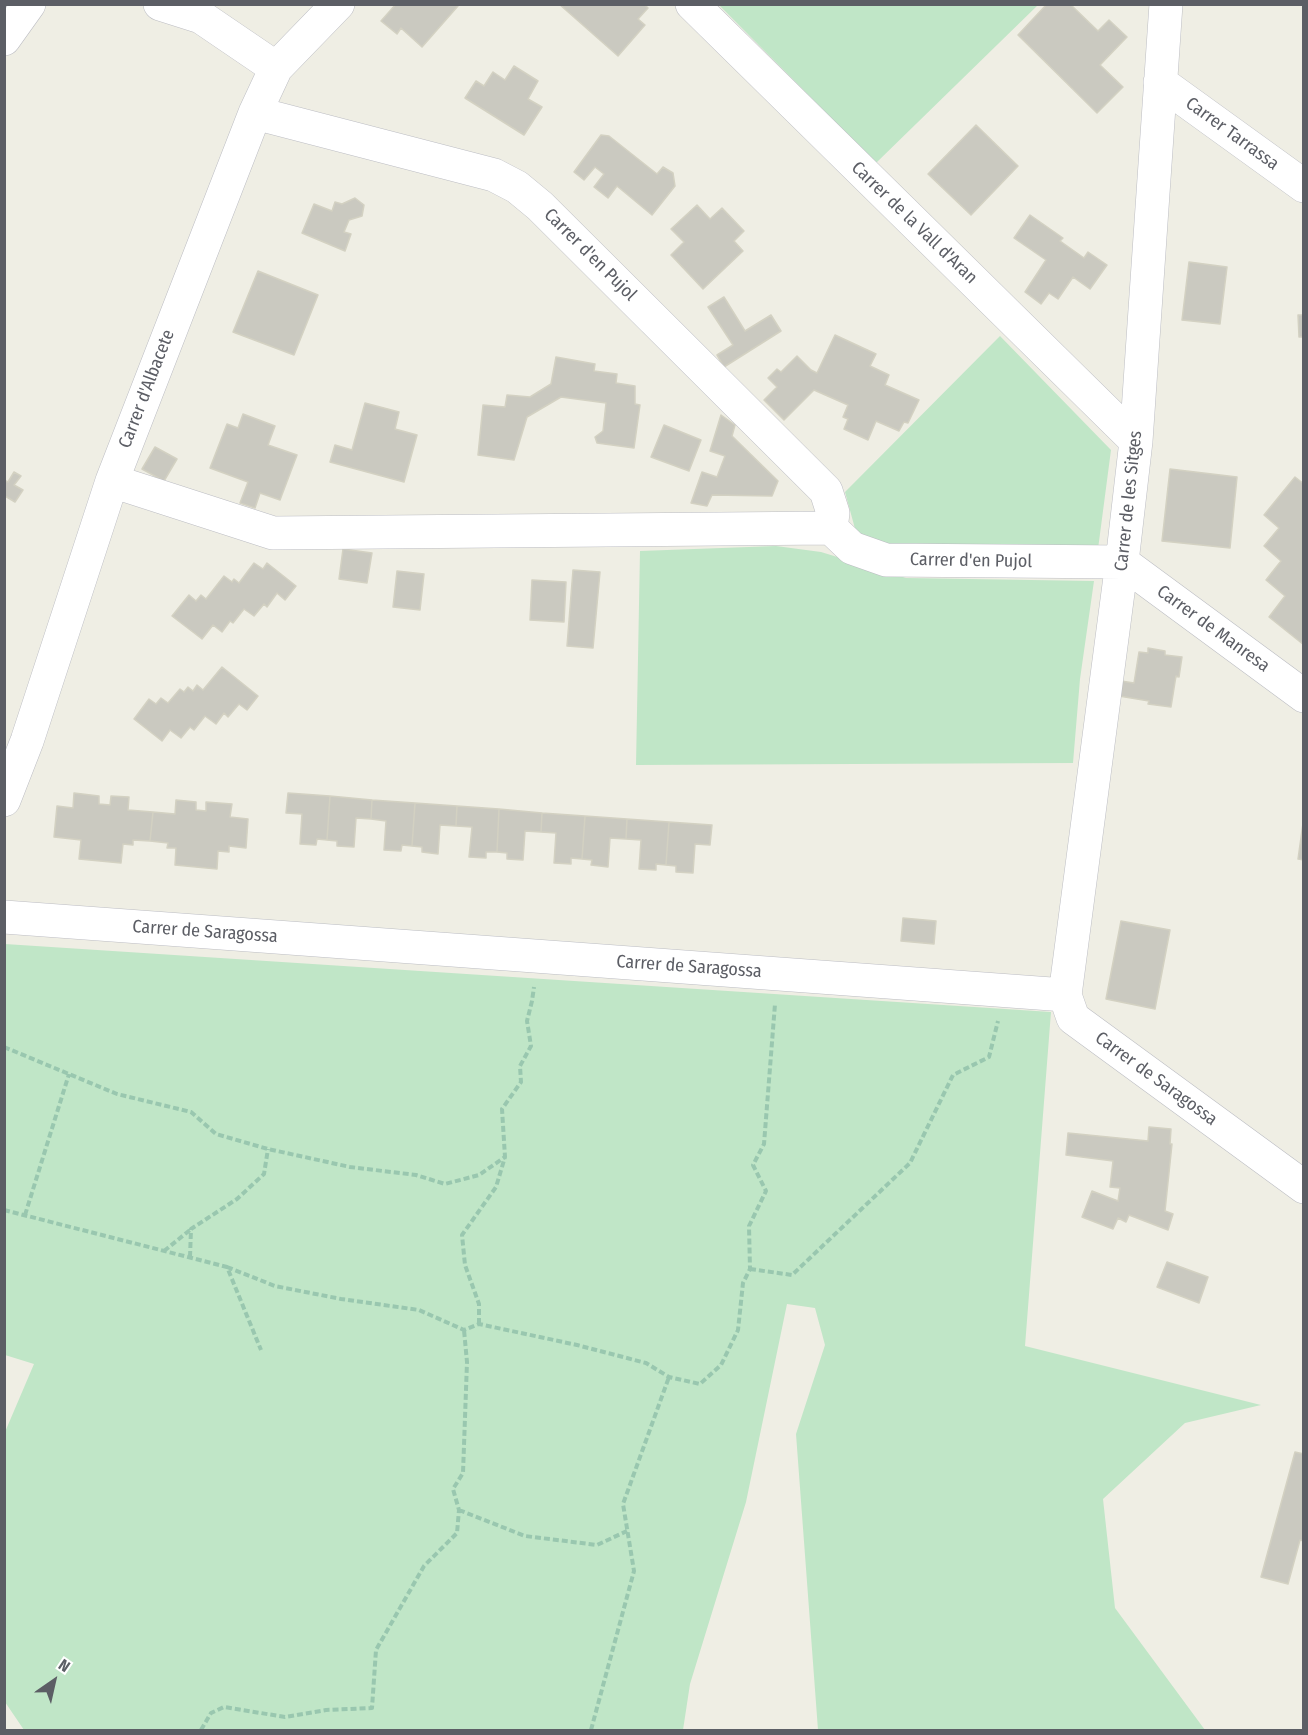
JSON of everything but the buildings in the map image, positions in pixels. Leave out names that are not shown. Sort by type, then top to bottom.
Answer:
[{"type":"street","points":[[4,39],[29,4]]},
{"type":"street","points":[[160,4],[201,17],[276,68]]},
{"type":"street","name":"Carrer d'Albacete","points":[[4,800],[27,741],[112,481],[255,113],[276,68],[338,4]]},
{"type":"street","name":"Carrer de la Vall d'Aran","points":[[692,4],[1136,441]]},
{"type":"street","name":"Carrer de les Sitges","points":[[1065,995],[1136,441],[1166,4]]},
{"type":"street","name":"Carrer Tarrassa","points":[[1160,82],[1304,186]]},
{"type":"street","name":"Carrer d'en Pujol","points":[[255,113],[494,175],[518,187],[540,206],[826,491],[833,513],[831,528],[852,548],[886,560],[1122,562]]},
{"type":"street","points":[[112,481],[273,533],[831,528]]},
{"type":"street","name":"Carrer de Manresa","points":[[1122,562],[1304,696]]},
{"type":"street","name":"Carrer de Saragossa","points":[[4,917],[1065,995],[1073,1018],[1304,1187]]},
{"type":"path","points":[[479,1324],[480,1304],[465,1265],[462,1235],[496,1187],[505,1157],[502,1110],[521,1082],[520,1066],[531,1046],[527,1021],[532,1001],[536,956]]},
{"type":"path","points":[[4,1210],[227,1267],[275,1286],[341,1299],[419,1310],[464,1330],[479,1324],[577,1345],[646,1363],[669,1377],[700,1384],[722,1365],[738,1330],[743,1283],[750,1269],[749,1226],[766,1191],[753,1165],[764,1144],[777,974]]},
{"type":"path","points":[[750,1269],[792,1275],[910,1163],[953,1075],[989,1057],[1006,991]]},
{"type":"path","points":[[4,1047],[117,1094],[191,1112],[216,1134],[268,1149],[350,1167],[416,1175],[445,1184],[479,1175],[505,1157]]},
{"type":"path","points":[[25,1215],[69,1074]]},
{"type":"path","points":[[164,1251],[191,1229],[237,1199],[264,1174],[268,1149]]},
{"type":"path","points":[[190,1257],[191,1229]]},
{"type":"path","points":[[227,1267],[261,1350]]},
{"type":"path","points":[[201,1731],[211,1713],[224,1707],[285,1717],[326,1710],[372,1708],[376,1650],[424,1566],[456,1533],[459,1510],[453,1489],[463,1473],[467,1362],[464,1330]]},
{"type":"path","points":[[591,1731],[634,1571],[623,1504],[669,1377]]},
{"type":"path","points":[[459,1510],[525,1536],[597,1545],[627,1531]]},
{"type":"green space","points":[[719,5],[1038,5],[876,163]]},
{"type":"green space","points":[[1000,336],[1111,450],[1098,549],[888,547],[857,536],[845,492]]},
{"type":"green space","points":[[776,546],[821,552],[906,578],[1094,581],[1080,679],[1073,763],[636,765],[640,551]]},
{"type":"green space","points":[[5,944],[1051,1012],[1025,1346],[1261,1405],[1185,1423],[1103,1499],[1115,1608],[1205,1730],[818,1730],[796,1434],[825,1345],[815,1308],[787,1304],[746,1502],[690,1684],[683,1730],[24,1730],[5,1702],[5,1432],[34,1364],[5,1355]]}]
